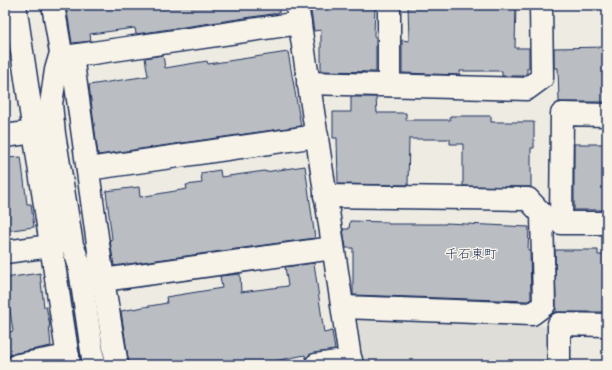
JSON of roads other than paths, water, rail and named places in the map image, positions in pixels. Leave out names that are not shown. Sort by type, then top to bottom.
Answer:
[{"type":"street","points":[[53,5],[61,53],[56,70],[51,104],[54,134],[72,245],[80,263],[94,365]]},
{"type":"street","points":[[389,5],[389,85]]},
{"type":"street","points":[[308,83],[528,89],[542,78],[541,5]]},
{"type":"street","points":[[117,365],[103,280],[72,56],[298,14],[351,362],[316,365]]},
{"type":"street","points":[[12,15],[34,132],[69,361],[18,365]]},
{"type":"street","points":[[607,115],[562,114],[561,223],[607,223]]},
{"type":"street","points":[[5,136],[34,132]]},
{"type":"street","points":[[88,169],[316,136]]},
{"type":"street","points":[[325,196],[528,199],[542,214],[544,305],[532,314],[343,308]]},
{"type":"street","points":[[5,252],[51,246]]},
{"type":"street","points":[[103,280],[333,248]]},
{"type":"street","points":[[559,365],[559,324],[607,325]]},
{"type":"district","name":"千石東町","points":[[471,253]]}]
